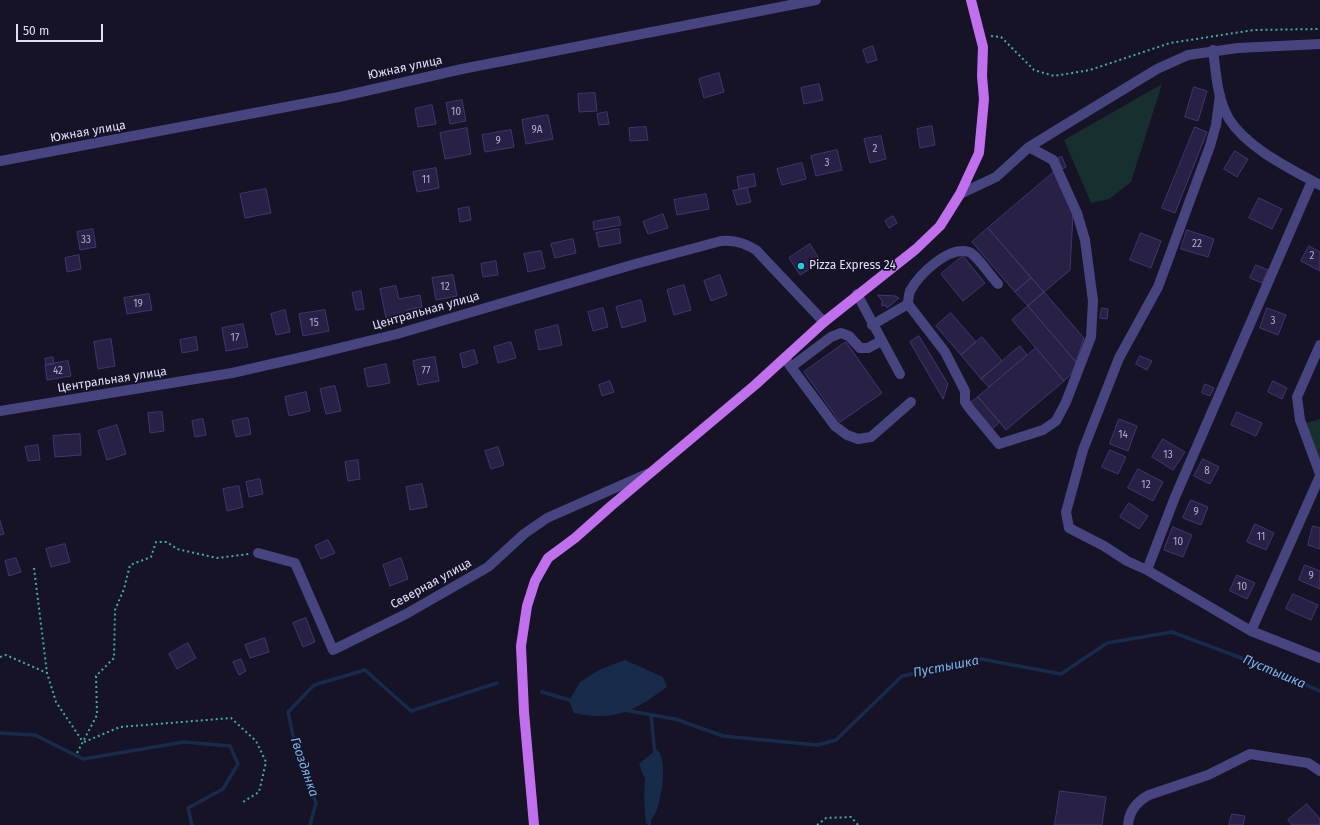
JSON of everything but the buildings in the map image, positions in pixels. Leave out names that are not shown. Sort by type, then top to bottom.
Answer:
[{"type":"main road","points":[[534,825],[521,673],[522,630],[527,606],[535,580],[548,558],[575,538],[755,386],[824,322],[916,249],[940,226],[960,194],[979,153],[984,99],[982,76],[983,47],[971,0]]},
{"type":"street","name":"Южная улица","points":[[0,161],[339,97],[455,71],[816,0]]},
{"type":"street","points":[[960,194],[996,177],[1029,147],[1157,69],[1188,55],[1213,50],[1320,44]]},
{"type":"street","points":[[1147,570],[1175,497],[1316,183],[1285,167],[1241,134],[1228,118],[1220,95],[1213,50]]},
{"type":"street","points":[[1220,95],[1216,125],[1210,146],[1158,287],[1119,358],[1083,450],[1066,512],[1069,528],[1104,546],[1127,561],[1147,570],[1251,631],[1320,658]]},
{"type":"street","points":[[998,284],[975,257],[968,252],[952,253],[933,264],[910,292],[908,304],[945,352],[964,390],[965,402],[999,444],[1044,430],[1056,421],[1066,402],[1091,336],[1093,301],[1084,240],[1073,200],[1053,160],[1029,147]]},
{"type":"street","name":"Центральная улица","points":[[0,412],[232,373],[307,356],[397,334],[620,268],[734,240],[745,243],[756,250],[824,322]]},
{"type":"street","points":[[858,294],[872,325],[900,374]]},
{"type":"street","points":[[872,325],[908,304]]},
{"type":"street","points":[[791,367],[831,337],[841,333],[849,336],[860,348],[868,348],[881,340]]},
{"type":"street","points":[[1251,631],[1320,475],[1297,408],[1297,397],[1320,345]]},
{"type":"street","points":[[786,358],[791,367],[835,426],[847,435],[858,439],[871,437],[911,402]]},
{"type":"street","name":"Северная улица","points":[[258,553],[295,563],[333,650],[406,614],[488,567],[524,534],[547,518],[654,470]]},
{"type":"street","points":[[1128,825],[1129,817],[1133,808],[1141,799],[1208,775],[1250,754],[1308,763],[1320,771]]},
{"type":"path","points":[[983,47],[989,36],[1001,37],[1034,70],[1054,76],[1090,70],[1170,43],[1254,30],[1320,29]]},
{"type":"path","points":[[77,753],[98,715],[96,676],[114,658],[115,610],[130,565],[150,557],[156,542],[167,542],[177,549],[218,558],[258,553]]},
{"type":"path","points":[[34,568],[47,673],[56,702],[83,742]]},
{"type":"path","points":[[0,657],[6,655],[47,673]]},
{"type":"path","points":[[83,742],[120,726],[231,718],[256,741],[266,762],[259,792],[243,802]]},
{"type":"path","points":[[817,825],[826,818],[852,817],[858,825]]},
{"type":"green space","points":[[1162,84],[1131,182],[1109,199],[1091,203],[1064,140]]},
{"type":"green space","points":[[1320,419],[1320,469],[1301,425]]},
{"type":"water","points":[[625,660],[663,677],[667,687],[634,708],[624,712],[601,716],[574,713],[569,701],[580,682],[599,670]]},
{"type":"water","points":[[657,749],[662,762],[663,770],[662,789],[656,812],[646,825],[644,798],[645,779],[639,764]]},
{"type":"waterway","name":"Пустышка","points":[[624,710],[675,719],[723,736],[817,745],[836,740],[902,676],[981,659],[1061,674],[1107,643],[1172,632],[1257,664],[1320,691]]},
{"type":"waterway","name":"Гвоздянка","points":[[310,825],[316,803],[297,754],[288,712],[314,685],[365,670],[411,711],[497,683]]},
{"type":"waterway","name":"Гвоздянка","points":[[542,692],[573,701]]},
{"type":"waterway","name":"Гвоздянка","points":[[651,715],[655,755]]},
{"type":"waterway","name":"Гвоздянка","points":[[0,733],[35,735],[83,759],[184,742],[230,746],[238,764],[223,789],[188,808],[192,825]]},
{"type":"waterway","name":"Гвоздянка","points":[[649,825],[650,817]]},
{"type":"place","name":"Pizza Express 24","points":[[801,266]]}]
